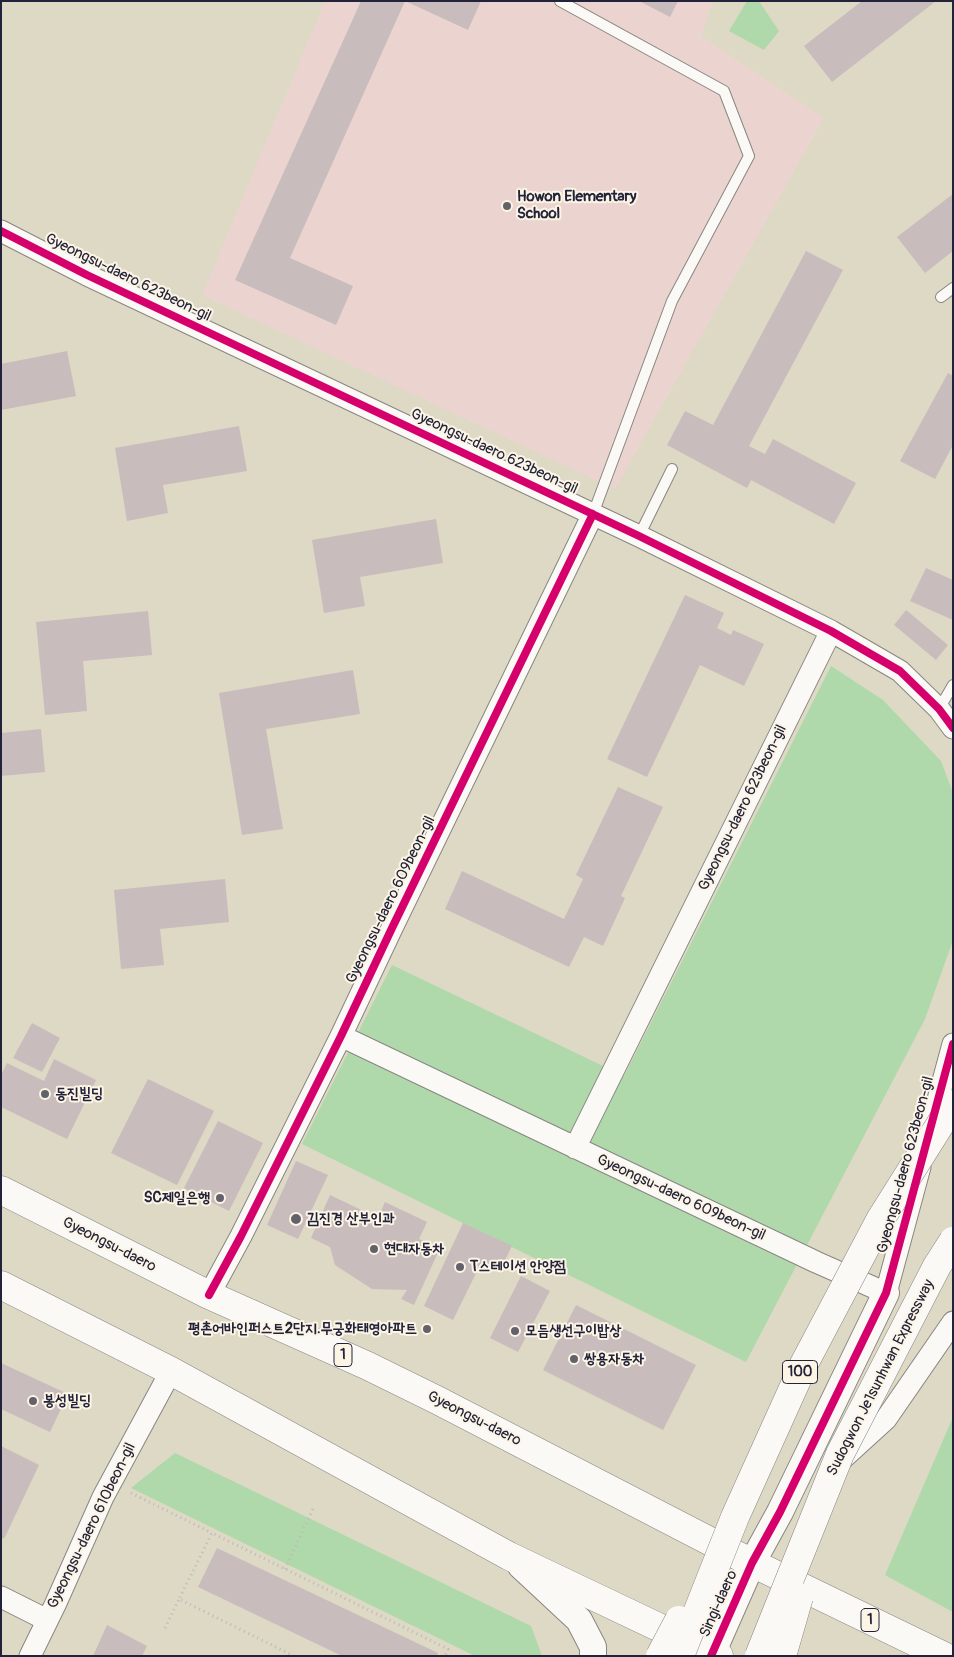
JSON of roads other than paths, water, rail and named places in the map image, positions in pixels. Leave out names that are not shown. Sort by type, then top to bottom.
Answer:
[{"type":"main road","name":"100","points":[[680,1656],[735,1517],[804,1364],[880,1220],[953,1104]]},
{"type":"main road","name":"Gyeongsu-daero","points":[[1,1190],[209,1295],[368,1366],[664,1516],[795,1585],[944,1656]]},
{"type":"main road","name":"Sudogwon Je1sunhwan Expressway","points":[[759,1656],[840,1454],[937,1266],[953,1242]]},
{"type":"main road","points":[[1,1285],[171,1371],[509,1556],[714,1655]]},
{"type":"main road","points":[[782,1656],[840,1454]]},
{"type":"main road","points":[[660,1656],[735,1517]]},
{"type":"street","name":"Gyeongsu-daero 623beon-gil","points":[[1,231],[202,330],[593,514],[831,630],[900,670],[939,709],[953,728]]},
{"type":"street","name":"Gyeongsu-daero 609beon-gil","points":[[209,1295],[241,1236],[342,1036],[396,919],[593,514]]},
{"type":"street","name":"Gyeongsu-daero 623beon-gil","points":[[575,1148],[831,630]]},
{"type":"street","name":"Gyeongsu-daero 609beon-gil","points":[[342,1036],[816,1262],[886,1293]]},
{"type":"street","name":"Gyeongsu-daero 623beon-gil","points":[[886,1293],[953,1044]]},
{"type":"street","points":[[764,1656],[795,1585],[820,1479],[853,1362],[886,1293]]},
{"type":"street","points":[[820,1479],[886,1419],[953,1322]]},
{"type":"street","name":"Singi-daero","points":[[714,1655],[752,1563],[780,1512],[853,1362]]},
{"type":"street","name":"Gyeongsu-daero 610beon-gil","points":[[30,1656],[103,1498],[171,1371]]},
{"type":"street","points":[[509,1556],[579,1620],[593,1647],[593,1656]]},
{"type":"street","points":[[1,1598],[47,1620]]},
{"type":"lane","points":[[560,1],[724,91],[749,156],[672,301],[593,514]]},
{"type":"lane","points":[[941,298],[953,288]]},
{"type":"lane","points":[[639,536],[672,469]]},
{"type":"lane","points":[[939,709],[953,685]]},
{"type":"place","name":"Howon Elementary School","points":[[507,206]]},
{"type":"place","name":"동진빌딩","points":[[45,1094]]},
{"type":"place","name":"SC제일은행","points":[[220,1198]]},
{"type":"place","name":"김진경 산부인과","points":[[296,1219]]},
{"type":"place","name":"현대자동차","points":[[374,1249]]},
{"type":"place","name":"T스테이션 안양점","points":[[460,1267]]},
{"type":"place","name":"평촌어바인퍼스트2단지.무궁화태영아파트","points":[[427,1329]]},
{"type":"place","name":"모듬생선구이밥상","points":[[515,1331]]},
{"type":"place","name":"쌍용자동차","points":[[574,1359]]},
{"type":"place","name":"봉성빌딩","points":[[33,1401]]}]
